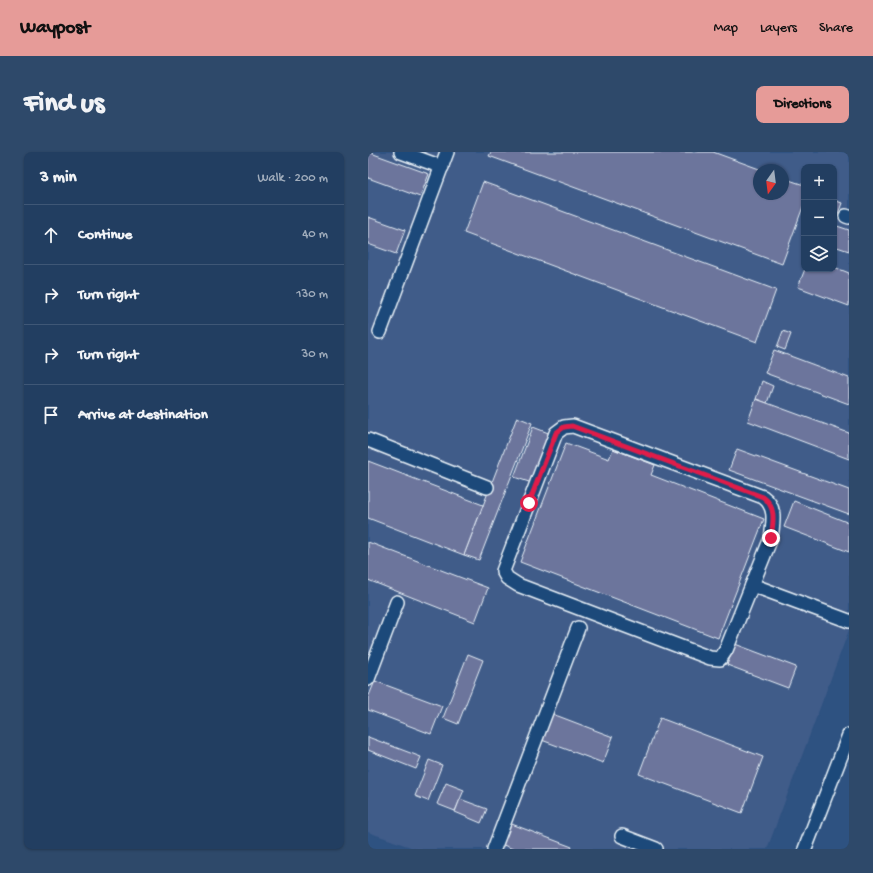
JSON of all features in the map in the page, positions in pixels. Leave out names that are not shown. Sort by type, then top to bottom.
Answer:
[{"type":"street","points":[[401,152],[442,167]]},
{"type":"street","points":[[380,332],[447,152]]},
{"type":"street","points":[[572,426],[763,497],[768,501],[773,512],[771,538],[752,585],[726,650],[720,659],[710,658],[518,585],[507,578],[503,571],[556,433],[564,427],[572,426]]},
{"type":"street","points":[[368,440],[487,486]]},
{"type":"street","points":[[752,585],[849,621]]},
{"type":"street","points":[[368,678],[397,602]]},
{"type":"street","points":[[494,849],[578,628]]},
{"type":"street","points":[[805,849],[843,766],[849,735]]},
{"type":"street","points":[[622,836],[656,849]]},
{"type":"shaded area","points":[[368,152],[849,152],[849,630],[767,849],[416,849],[368,832]]},
{"type":"building","points":[[368,152],[429,174],[420,197],[368,178]]},
{"type":"building","points":[[491,152],[713,152],[753,167],[753,200],[789,200],[789,180],[801,184],[801,212],[782,264],[489,156]]},
{"type":"building","points":[[483,182],[776,290],[757,342],[464,233]]},
{"type":"building","points":[[837,201],[842,203],[837,216]]},
{"type":"building","points":[[368,217],[405,230],[396,254],[368,244]]},
{"type":"building","points":[[837,226],[849,230],[849,251],[837,247]]},
{"type":"building","points":[[837,268],[849,273],[849,306],[798,287],[804,272],[837,272]]},
{"type":"building","points":[[783,331],[791,334],[785,350],[777,347]]},
{"type":"building","points":[[774,350],[849,378],[849,404],[765,373]]},
{"type":"building","points":[[762,381],[773,386],[767,403],[756,399]]},
{"type":"building","points":[[756,399],[849,433],[849,459],[748,421]]},
{"type":"building","points":[[517,417],[532,423],[479,560],[464,555]]},
{"type":"building","points":[[533,427],[551,434],[532,483],[514,477]]},
{"type":"building","points":[[566,443],[609,459],[613,449],[655,465],[651,475],[764,519],[718,638],[520,562]]},
{"type":"building","points":[[737,449],[849,490],[849,514],[729,470]]},
{"type":"building","points":[[368,461],[483,505],[464,555],[368,518]]},
{"type":"building","points":[[794,501],[849,523],[849,552],[784,527]]},
{"type":"building","points":[[368,542],[488,588],[475,622],[368,580]]},
{"type":"building","points":[[735,644],[796,667],[788,688],[727,665]]},
{"type":"building","points":[[468,654],[483,660],[458,724],[443,718]]},
{"type":"building","points":[[375,681],[442,706],[431,734],[368,710],[368,698]]},
{"type":"building","points":[[550,713],[613,737],[603,763],[539,739]]},
{"type":"building","points":[[660,718],[763,757],[742,813],[639,774]]},
{"type":"building","points":[[368,737],[421,757],[416,769],[368,750]]},
{"type":"building","points":[[429,760],[442,765],[428,801],[415,796]]},
{"type":"building","points":[[446,783],[464,790],[455,811],[437,804]]},
{"type":"building","points":[[460,799],[487,809],[481,823],[455,812]]},
{"type":"building","points":[[509,823],[572,847],[571,849],[513,849],[501,844]]},
{"type":"route","points":[[529,503],[556,433],[564,427],[572,426],[763,497],[768,501],[773,512],[771,538]]}]
